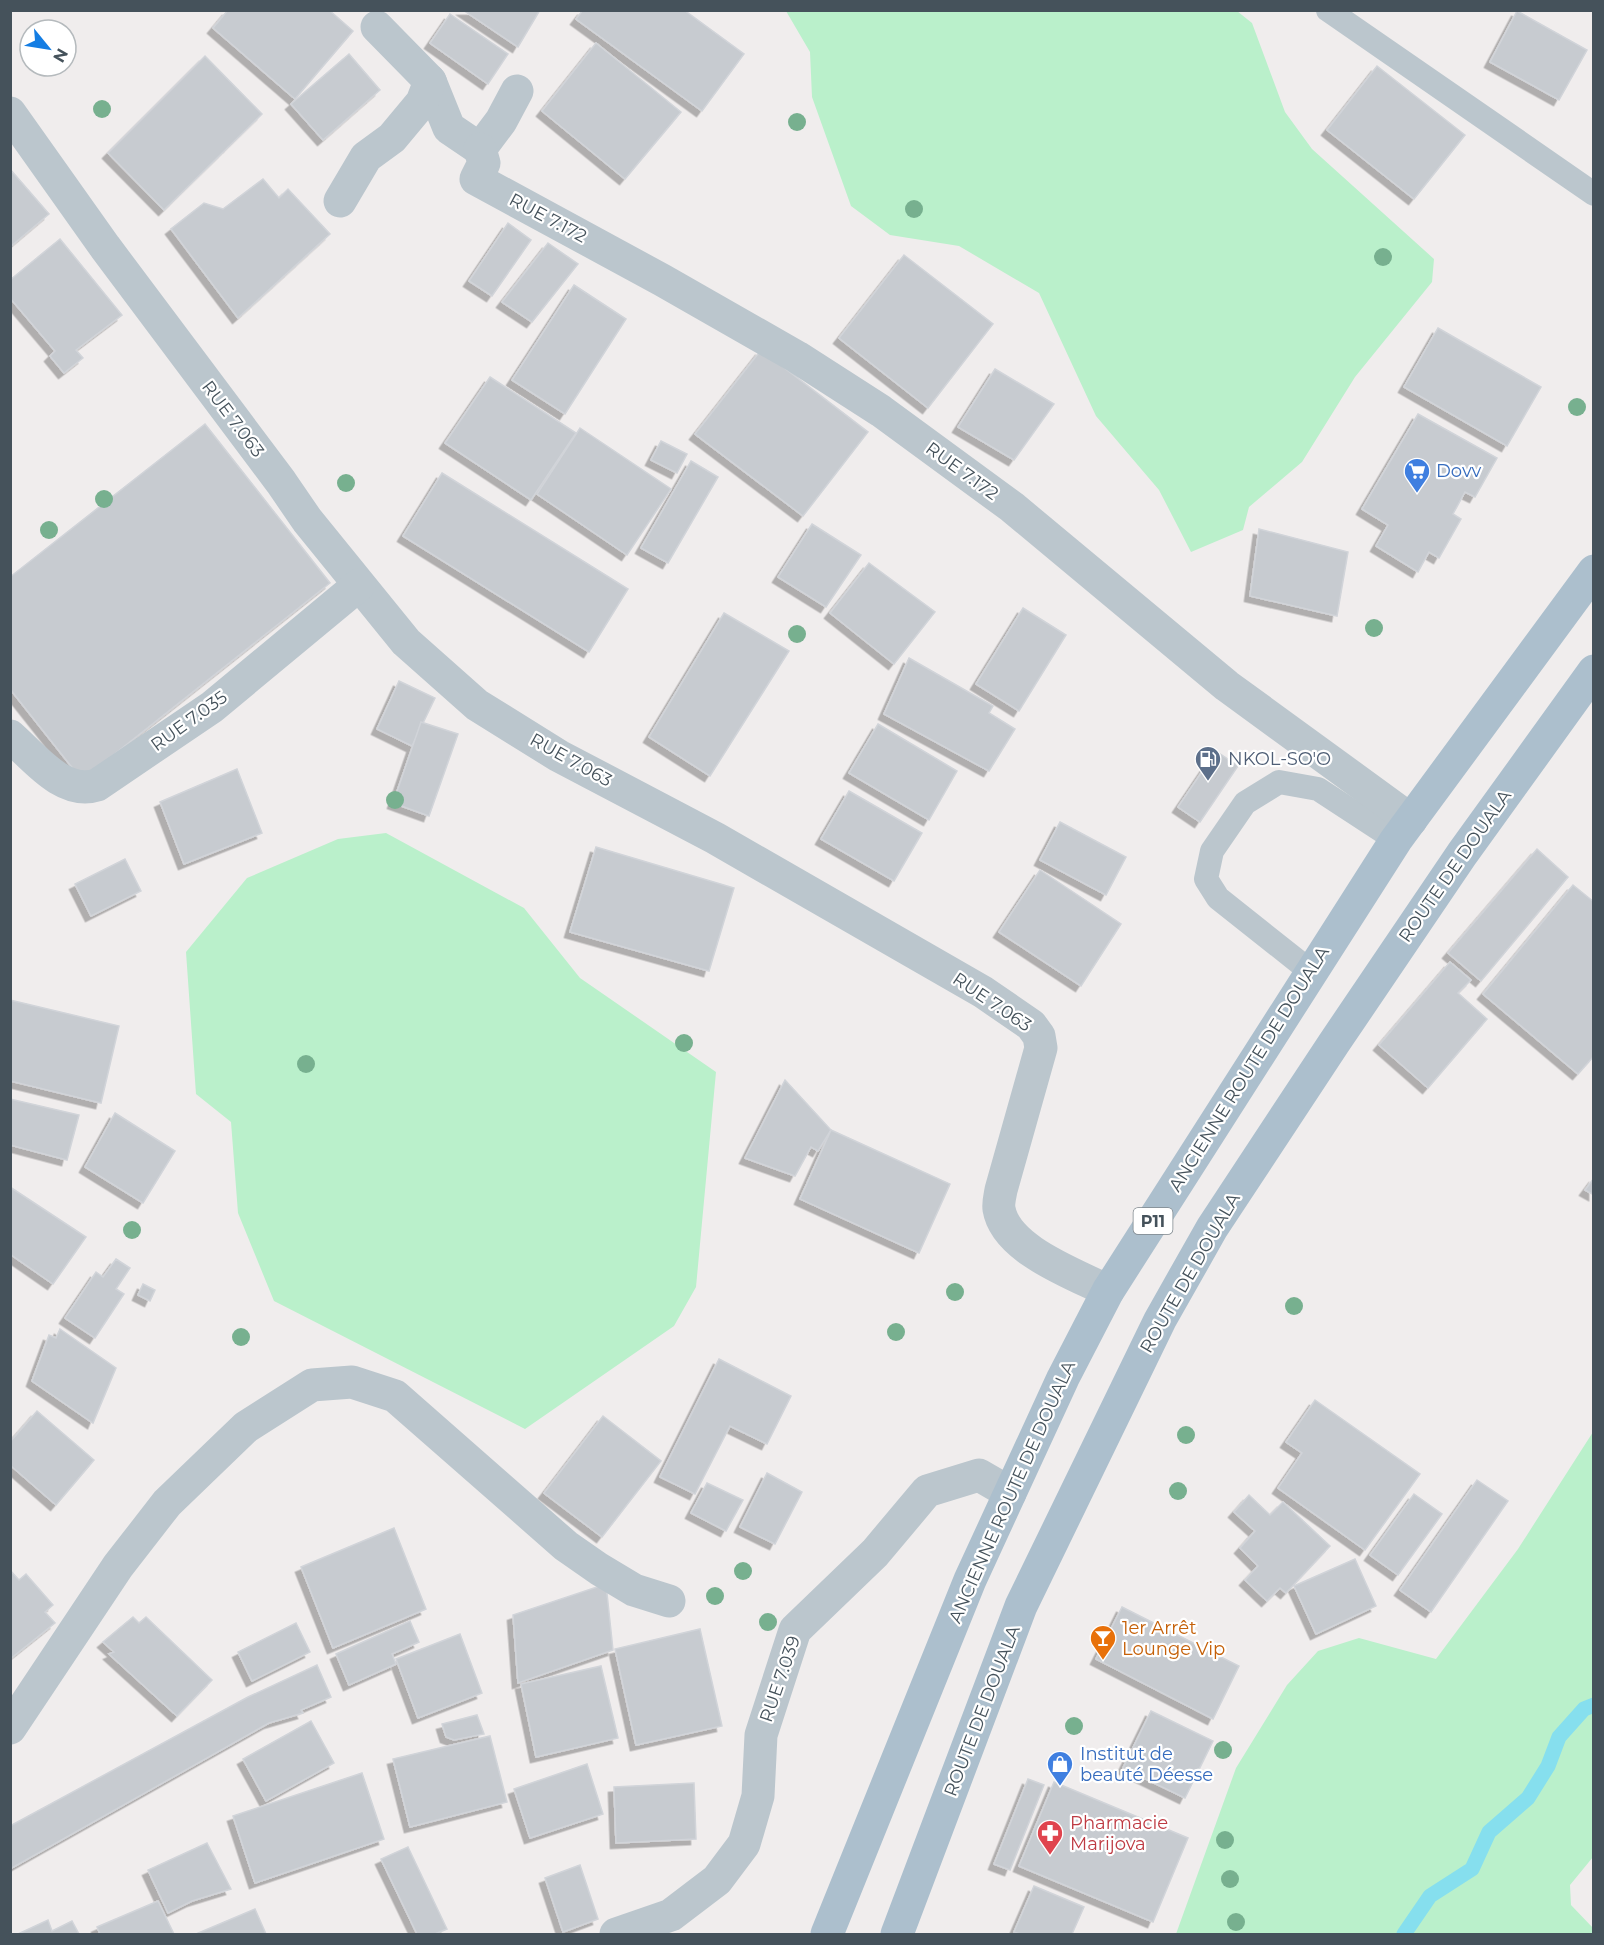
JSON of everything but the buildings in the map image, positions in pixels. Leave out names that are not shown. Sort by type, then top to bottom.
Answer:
[{"type":"main road","name":"ANCIENNE ROUTE DE DOUALA","points":[[827,1935],[970,1580],[1063,1378],[1108,1291],[1310,971],[1403,830],[1593,571]]},
{"type":"main road","name":"ROUTE DE DOUALA","points":[[897,1935],[1021,1606],[1160,1320],[1212,1228],[1334,1043],[1462,854],[1593,671]]},
{"type":"street","points":[[340,201],[366,157],[392,138],[422,102],[430,81],[377,27]]},
{"type":"street","name":"RUE 7.172","points":[[430,81],[448,128],[478,164],[662,279],[797,357],[881,411],[1012,507],[1403,830]]},
{"type":"street","points":[[478,164],[517,91]]},
{"type":"street","name":"RUE 7.063","points":[[10,113],[119,266],[307,520],[406,642],[477,705],[559,756],[716,838],[983,992],[1032,1025],[1039,1036],[1041,1048],[1004,1180],[999,1209],[1005,1226],[1017,1241],[1036,1254],[1108,1291]]},
{"type":"street","name":"RUE 7.035","points":[[10,736],[54,775],[71,786],[85,789],[97,785],[212,707],[359,585]]},
{"type":"street","points":[[10,1728],[118,1566],[168,1503],[246,1427],[312,1385],[352,1382],[395,1396],[566,1546],[634,1590],[669,1601]]},
{"type":"street","name":"RUE 7.039","points":[[616,1935],[671,1925],[717,1881],[744,1844],[758,1797],[761,1735],[795,1630],[875,1553],[927,1491],[979,1475],[1010,1492]]},
{"type":"lane","points":[[1328,10],[1593,194]]},
{"type":"lane","points":[[1310,971],[1218,898],[1206,879],[1212,851],[1245,803],[1279,782],[1318,789],[1403,830]]},
{"type":"green space","points":[[786,11],[1237,11],[1252,23],[1285,112],[1312,149],[1434,259],[1432,282],[1355,377],[1302,462],[1249,507],[1243,530],[1191,552],[1159,490],[1096,416],[1039,293],[959,246],[890,235],[851,206],[812,97],[810,52]]},
{"type":"green space","points":[[386,833],[524,908],[580,978],[716,1072],[696,1287],[674,1326],[525,1429],[274,1301],[238,1213],[231,1122],[196,1094],[186,952],[247,878],[338,839]]},
{"type":"green space","points":[[1593,1432],[1593,1857],[1570,1885],[1571,1905],[1593,1928],[1593,1934],[1176,1934],[1236,1768],[1287,1685],[1318,1651],[1359,1638],[1436,1659],[1518,1549]]},
{"type":"waterway","points":[[1404,1934],[1430,1896],[1472,1869],[1489,1832],[1528,1798],[1548,1766],[1559,1737],[1584,1709],[1594,1705]]},
{"type":"place","name":"Dovv","points":[[1417,494]]},
{"type":"place","name":"NKOL-SO'O","points":[[1208,782]]},
{"type":"place","name":"1er Arrêt Lounge Vip","points":[[1103,1661]]},
{"type":"place","name":"Institut de beauté Déesse","points":[[1060,1787]]},
{"type":"place","name":"Pharmacie Marijova","points":[[1050,1856]]}]
